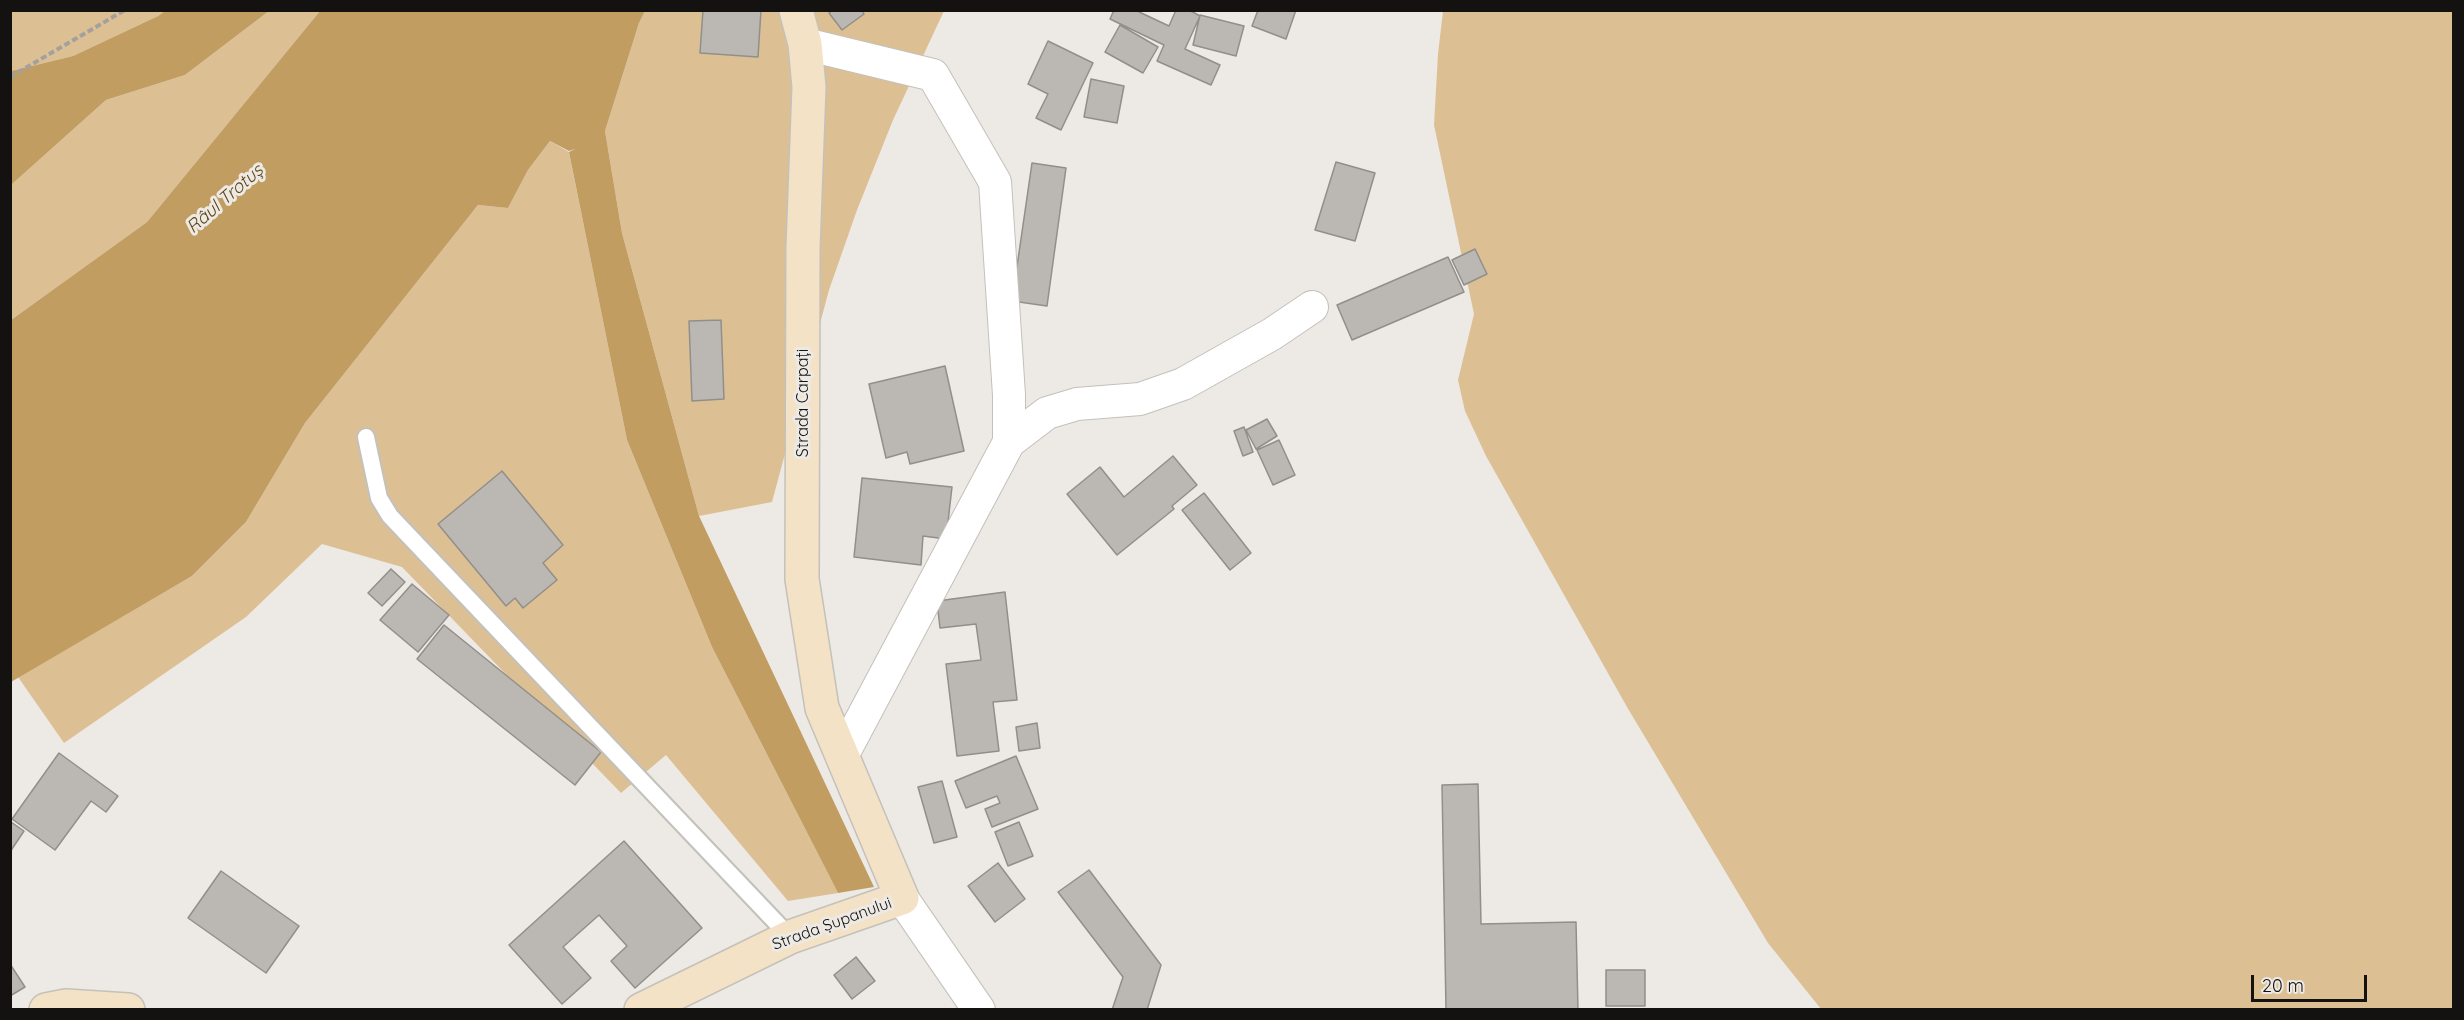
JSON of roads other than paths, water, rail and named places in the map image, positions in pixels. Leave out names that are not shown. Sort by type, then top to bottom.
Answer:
[{"type":"street","name":"Strada Carpați","points":[[796,10],[805,44],[809,87],[803,248],[802,579],[822,708],[902,898]]},
{"type":"street","points":[[805,44],[933,75],[994,183],[1009,395],[1009,442]]},
{"type":"street","points":[[842,756],[1009,442],[1047,413],[1077,404],[1140,399],[1183,384],[1272,334],[1312,307]]},
{"type":"street","name":"Strada Șupanului","points":[[641,1010],[790,937],[902,898],[979,1010]]},
{"type":"street","points":[[46,1010],[66,1006],[128,1010]]},
{"type":"lane","points":[[366,437],[379,498],[390,516],[790,937]]},
{"type":"water","points":[[165,11],[269,11],[185,75],[106,100],[11,185],[11,71],[73,56]]},
{"type":"water","name":"Râul Trotuș","points":[[320,11],[645,11],[639,23],[605,131],[622,233],[699,516],[874,887],[838,893],[712,647],[627,440],[569,152],[575,149],[569,151],[550,141],[528,170],[508,208],[478,205],[305,423],[246,522],[192,576],[11,682],[11,320],[147,222]]}]
